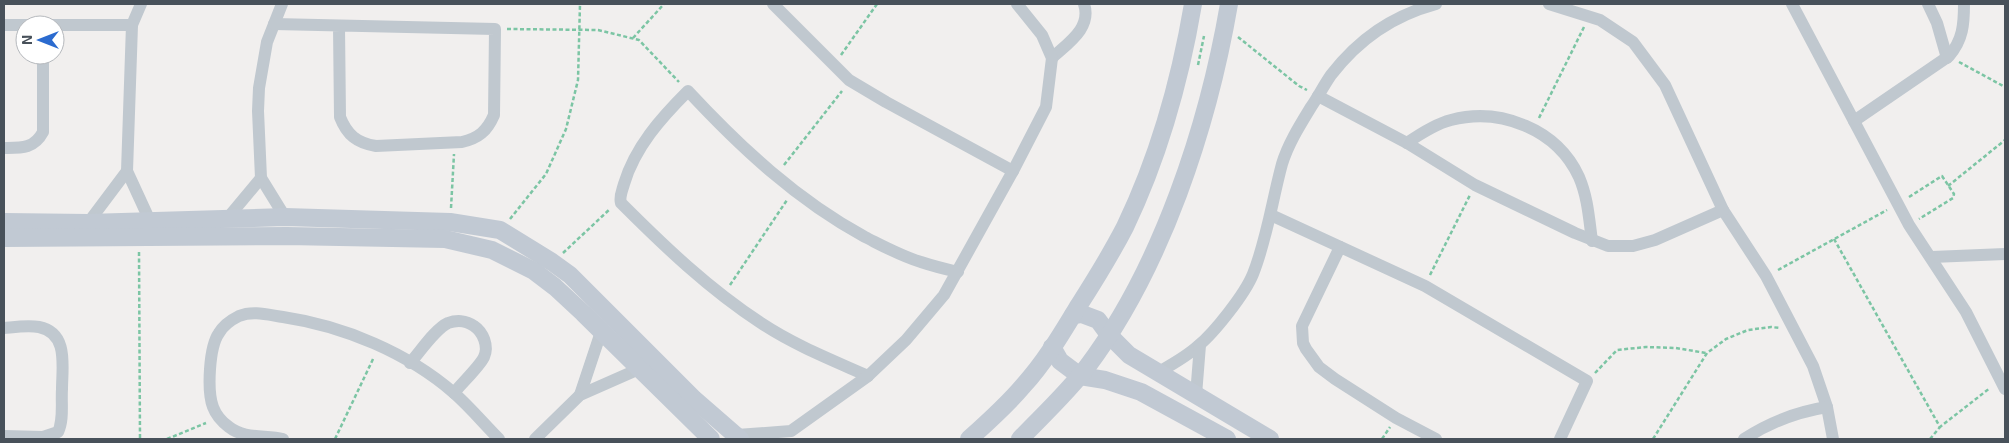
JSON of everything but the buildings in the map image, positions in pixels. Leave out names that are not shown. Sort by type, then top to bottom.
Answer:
[{"type":"street","points":[[141,4],[132,25],[127,171],[150,221]]},
{"type":"street","points":[[282,4],[267,42],[259,88],[258,111],[261,178],[285,217],[287,236]]},
{"type":"street","points":[[772,4],[849,80],[1013,171]]},
{"type":"street","points":[[4,238],[87,231],[150,221],[287,236],[444,239],[492,250],[534,271],[583,313],[639,369],[688,405],[738,437],[790,435],[868,376],[916,328],[944,295],[1013,171],[1046,107],[1052,58],[1042,35],[1017,4]]},
{"type":"street","points":[[1052,58],[1083,28],[1086,18],[1084,4]]},
{"type":"street","points":[[969,439],[1024,386],[1073,315],[1105,264],[1125,227],[1170,113],[1185,52],[1192,4]]},
{"type":"street","points":[[1020,439],[1080,376],[1109,335],[1137,290],[1179,188],[1210,96],[1226,26],[1229,4]]},
{"type":"street","points":[[1157,372],[1175,363],[1200,345],[1239,298],[1252,275],[1271,215],[1283,163],[1295,134],[1330,76],[1353,50],[1380,27],[1416,9],[1436,4]]},
{"type":"street","points":[[1549,4],[1600,20],[1633,42],[1665,85],[1723,210],[1766,276],[1813,366],[1827,407],[1833,439]]},
{"type":"street","points":[[1792,4],[1909,225],[1932,257],[1966,312],[2003,384]]},
{"type":"street","points":[[1928,4],[1937,23],[1948,57]]},
{"type":"street","points":[[1854,121],[1948,57],[1962,36],[1964,4]]},
{"type":"street","points":[[274,24],[495,28],[494,115],[489,125],[482,134],[473,139],[454,142],[376,146],[364,144],[353,138],[344,128],[340,117],[339,26]]},
{"type":"street","points":[[65,25],[132,25]]},
{"type":"street","points":[[4,148],[26,148],[39,139],[43,132],[43,65]]},
{"type":"street","points":[[868,376],[812,352],[771,329],[722,296],[672,255],[620,200],[625,180],[640,148],[664,115],[688,91],[744,148],[793,191],[844,225],[881,245],[920,262],[958,272]]},
{"type":"street","points":[[1318,96],[1407,143],[1475,185],[1592,241],[1618,247],[1633,246],[1655,240],[1723,210]]},
{"type":"street","points":[[1407,143],[1449,120],[1474,116],[1500,117],[1534,129],[1546,137],[1565,155],[1579,176],[1587,200],[1592,241]]},
{"type":"street","points":[[87,231],[127,171]]},
{"type":"street","points":[[226,220],[261,178]]},
{"type":"street","points":[[1271,215],[1425,286],[1587,381],[1560,439]]},
{"type":"street","points":[[4,222],[139,238],[201,227],[226,220],[285,217],[450,222],[500,230],[570,275],[598,301],[688,405],[711,439]]},
{"type":"street","points":[[492,250],[500,230]]},
{"type":"street","points":[[1340,247],[1302,326],[1303,343],[1319,367],[1335,379],[1396,418],[1436,439]]},
{"type":"street","points":[[1932,257],[2005,254]]},
{"type":"street","points":[[583,313],[598,301]]},
{"type":"street","points":[[283,439],[241,434],[230,428],[220,419],[213,408],[210,395],[212,346],[218,333],[228,322],[240,316],[255,313],[299,319],[342,331],[379,346],[433,377],[454,393],[499,439]]},
{"type":"street","points":[[1073,315],[1082,314],[1098,320],[1105,327],[1109,335],[1129,355],[1270,439]]},
{"type":"street","points":[[410,363],[439,329],[447,324],[456,321],[473,325],[480,331],[484,339],[486,348],[484,357],[454,393]]},
{"type":"street","points":[[4,328],[38,327],[46,329],[53,334],[63,348],[61,418],[58,432],[43,436],[4,436]]},
{"type":"street","points":[[580,395],[601,332]]},
{"type":"street","points":[[1196,395],[1200,345]]},
{"type":"street","points":[[1052,347],[1060,361],[1080,376],[1105,380],[1141,392],[1222,438]]},
{"type":"street","points":[[535,439],[580,395],[639,369]]},
{"type":"street","points":[[1744,439],[1762,427],[1783,417],[1827,407]]},
{"type":"path","points":[[500,230],[546,174],[566,129],[578,80],[580,4]]},
{"type":"path","points":[[632,38],[664,4]]},
{"type":"path","points":[[833,66],[878,4]]},
{"type":"path","points":[[1534,129],[1589,16]]},
{"type":"path","points":[[1226,26],[1299,86],[1318,96]]},
{"type":"path","points":[[495,28],[598,30],[632,38],[642,42],[688,91]]},
{"type":"path","points":[[1948,57],[2005,87]]},
{"type":"path","points":[[775,176],[849,80]]},
{"type":"path","points":[[1948,186],[2005,140]]},
{"type":"path","points":[[450,222],[454,142]]},
{"type":"path","points":[[1766,276],[1898,204],[1941,177],[1954,194],[1953,198],[1909,225]]},
{"type":"path","points":[[1425,286],[1475,185]]},
{"type":"path","points":[[722,296],[793,191]]},
{"type":"path","points":[[552,262],[620,200]]},
{"type":"path","points":[[139,238],[140,439]]},
{"type":"path","points":[[1834,239],[1940,427]]},
{"type":"path","points":[[1653,439],[1707,354],[1726,339],[1748,330],[1771,327],[1794,330]]},
{"type":"path","points":[[335,439],[379,346]]},
{"type":"path","points":[[1587,381],[1617,350],[1646,347],[1676,348],[1707,354]]},
{"type":"path","points":[[1930,439],[1940,427],[2003,384]]},
{"type":"path","points":[[167,439],[220,419]]}]
